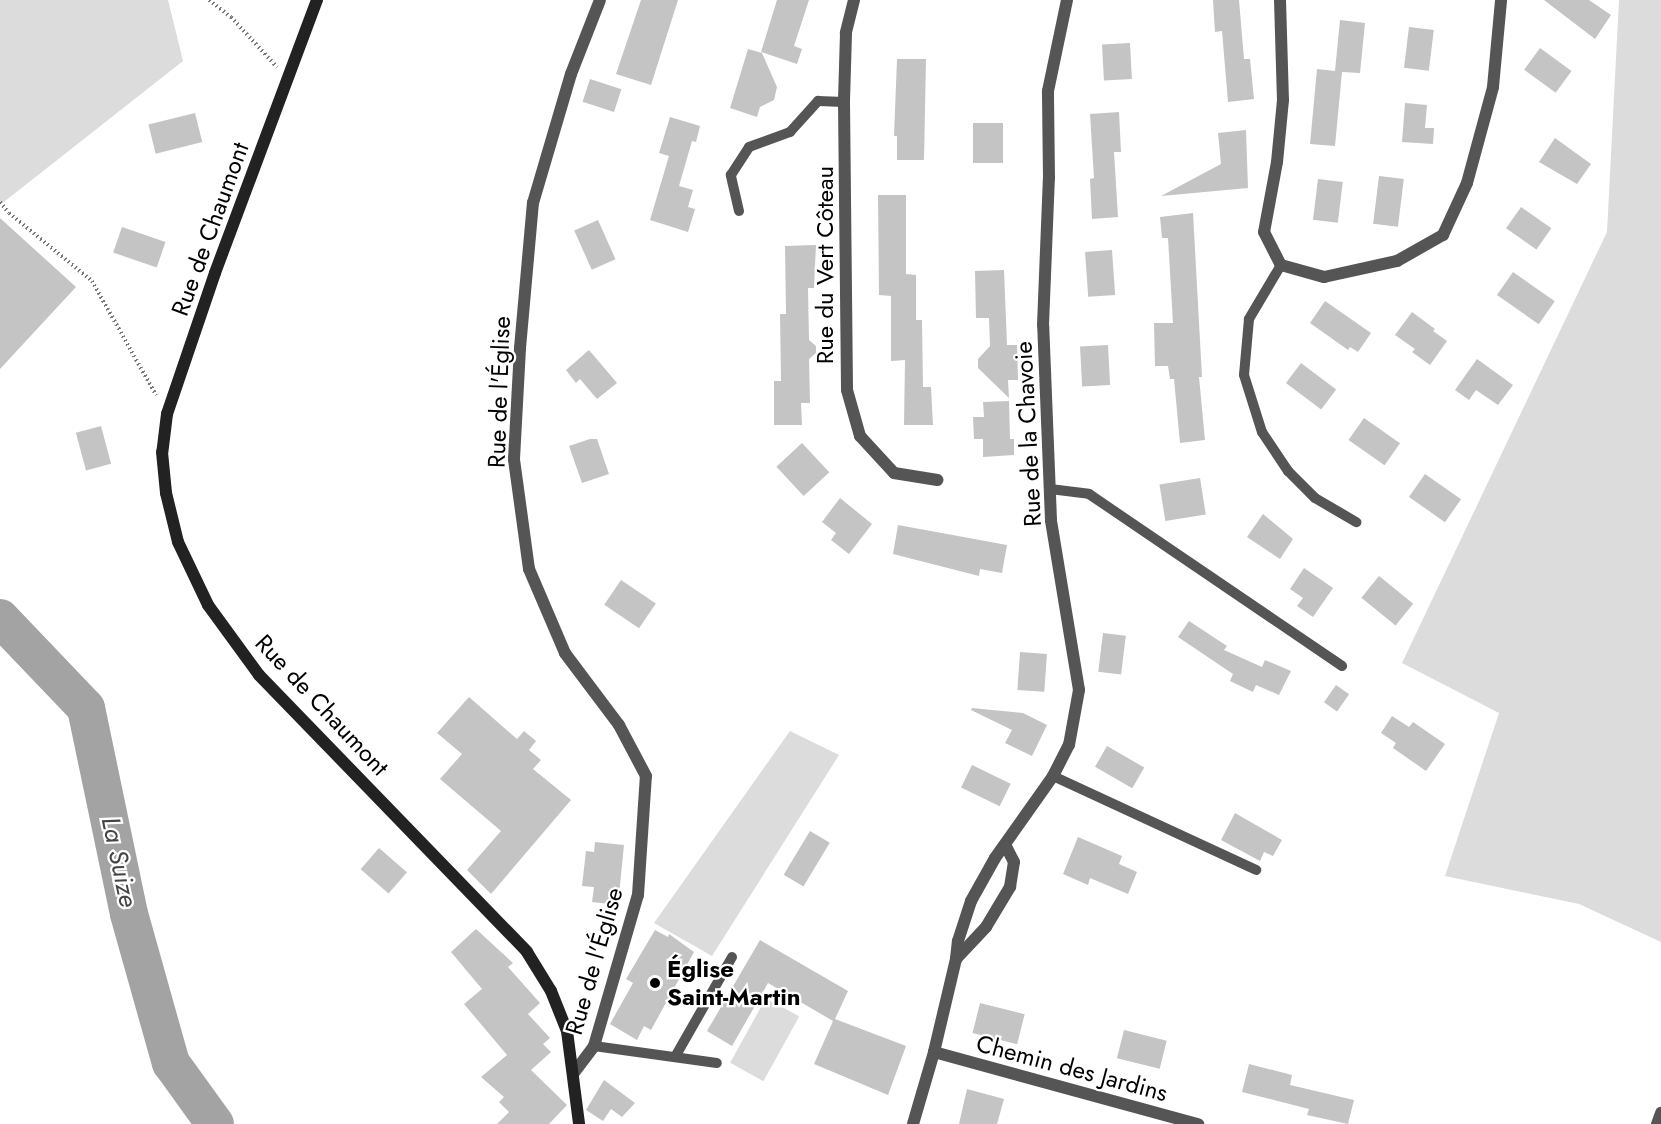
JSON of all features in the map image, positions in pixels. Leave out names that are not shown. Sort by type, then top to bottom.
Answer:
[{"type":"street","name":"Rue de Chaumont","points":[[317,0],[167,414],[162,452],[166,493],[178,542],[208,605],[259,675],[527,952],[551,990],[567,1031],[579,1124]]},
{"type":"street","name":"Rue de l'Église","points":[[573,1074],[594,1046],[638,895],[646,776],[619,725],[565,653],[529,569],[514,459],[520,348],[533,203],[571,74],[600,0]]},
{"type":"street","name":"Rue du Vert Côteau","points":[[854,0],[846,33],[844,102],[847,390],[860,436],[894,473],[937,480]]},
{"type":"street","name":"Rue de la Chavoie","points":[[913,1124],[957,959],[958,941],[971,901],[995,858],[1006,846],[1053,776],[1069,745],[1079,690],[1051,520],[1043,326],[1049,178],[1048,91],[1067,0]]},
{"type":"street","points":[[1280,0],[1283,100],[1277,162],[1264,232],[1281,265],[1324,277],[1397,261],[1443,235],[1467,183],[1493,87],[1501,0]]},
{"type":"street","name":"Rue de la Chavoie","points":[[957,959],[986,927],[1010,887],[1014,862],[1006,846]]},
{"type":"street","name":"Chemin des Jardins","points":[[934,1052],[1198,1124]]},
{"type":"street","points":[[1657,1124],[1661,1113]]},
{"type":"lane","points":[[739,211],[731,175],[749,147],[790,132],[819,101],[844,102]]},
{"type":"lane","points":[[1281,265],[1249,319],[1244,375],[1262,432],[1288,471],[1315,498],[1356,522]]},
{"type":"lane","points":[[1050,489],[1089,494],[1342,666]]},
{"type":"lane","points":[[1053,776],[1256,870]]},
{"type":"lane","points":[[675,1057],[732,957]]},
{"type":"lane","points":[[594,1046],[717,1064]]},
{"type":"path","points":[[209,0],[231,17],[287,78]]},
{"type":"path","points":[[0,202],[9,213],[92,281],[167,414]]},
{"type":"shaded area","points":[[0,0],[168,0],[183,61],[0,205]]},
{"type":"shaded area","points":[[1619,0],[1661,0],[1661,942],[1579,904],[1445,876],[1499,713],[1402,663],[1607,232]]},
{"type":"shaded area","points":[[790,731],[839,755],[712,956],[654,923]]},
{"type":"shaded area","points":[[766,998],[799,1016],[763,1081],[730,1063]]},
{"type":"building","points":[[641,0],[678,0],[651,85],[616,74]]},
{"type":"building","points":[[777,0],[809,0],[794,46],[802,49],[797,64],[761,52]]},
{"type":"building","points":[[1213,0],[1239,0],[1244,59],[1250,59],[1254,99],[1228,102],[1222,31],[1215,32]]},
{"type":"building","points":[[1544,0],[1589,0],[1611,15],[1595,39]]},
{"type":"building","points":[[1340,20],[1365,23],[1360,73],[1342,72],[1335,146],[1310,144],[1317,69],[1335,71]]},
{"type":"building","points":[[1409,27],[1434,30],[1429,71],[1404,68]]},
{"type":"building","points":[[1130,43],[1132,79],[1104,80],[1102,44]]},
{"type":"building","points":[[1540,48],[1572,71],[1556,93],[1524,70]]},
{"type":"building","points":[[748,49],[762,53],[777,87],[774,100],[760,107],[757,117],[730,108]]},
{"type":"building","points":[[897,59],[926,59],[924,160],[897,160],[897,136],[894,136]]},
{"type":"building","points":[[590,79],[621,89],[614,112],[583,102]]},
{"type":"building","points":[[1405,103],[1427,105],[1425,128],[1434,128],[1433,144],[1402,142]]},
{"type":"building","points":[[1119,112],[1121,152],[1114,152],[1118,217],[1092,219],[1090,179],[1094,178],[1090,114]]},
{"type":"building","points":[[195,113],[202,142],[156,154],[148,125]]},
{"type":"building","points":[[670,117],[700,126],[696,142],[692,141],[679,186],[693,190],[688,207],[695,209],[688,232],[650,220],[669,156],[659,153]]},
{"type":"building","points":[[973,123],[1003,123],[1003,163],[973,163]]},
{"type":"building","points":[[1246,130],[1248,188],[1161,196],[1221,164],[1218,133]]},
{"type":"building","points":[[1555,138],[1591,164],[1577,184],[1539,162]]},
{"type":"building","points":[[1379,176],[1404,179],[1398,227],[1373,224]]},
{"type":"building","points":[[1318,179],[1343,182],[1338,223],[1313,220]]},
{"type":"building","points":[[878,195],[906,195],[906,274],[916,275],[916,320],[922,320],[923,387],[931,387],[933,425],[904,425],[905,360],[891,361],[891,296],[879,295]]},
{"type":"building","points":[[1521,207],[1551,228],[1536,250],[1506,228]]},
{"type":"building","points":[[1193,213],[1202,377],[1199,377],[1205,440],[1180,443],[1174,379],[1170,379],[1168,366],[1155,366],[1154,323],[1173,323],[1168,238],[1162,238],[1160,217]]},
{"type":"building","points":[[0,218],[76,287],[0,369]]},
{"type":"building","points":[[598,220],[615,259],[592,270],[574,231]]},
{"type":"building","points":[[122,227],[165,242],[157,268],[113,253]]},
{"type":"building","points":[[816,245],[814,288],[808,288],[809,340],[816,346],[816,353],[809,359],[810,403],[801,403],[802,425],[774,425],[774,381],[781,381],[780,314],[786,314],[785,246]]},
{"type":"building","points":[[1112,250],[1115,295],[1088,297],[1085,252]]},
{"type":"building","points":[[1004,270],[1007,345],[1017,345],[1018,380],[1008,380],[1009,398],[978,368],[978,359],[990,346],[989,318],[976,318],[975,271]]},
{"type":"building","points":[[1513,272],[1555,301],[1539,324],[1497,295]]},
{"type":"building","points":[[1325,301],[1371,333],[1358,352],[1350,347],[1348,350],[1310,323]]},
{"type":"building","points":[[1412,312],[1447,341],[1430,365],[1412,352],[1415,349],[1395,335]]},
{"type":"building","points":[[1108,345],[1110,385],[1082,386],[1080,346]]},
{"type":"building","points":[[589,350],[617,383],[597,399],[580,379],[576,383],[566,370]]},
{"type":"building","points":[[1477,359],[1513,385],[1498,405],[1476,390],[1469,400],[1455,390]]},
{"type":"building","points":[[1301,363],[1336,389],[1321,409],[1286,383]]},
{"type":"building","points":[[1009,401],[1010,439],[1014,439],[1014,455],[983,457],[983,439],[974,439],[973,417],[984,417],[983,402]]},
{"type":"building","points":[[1364,418],[1400,443],[1385,465],[1349,440]]},
{"type":"building","points":[[101,426],[111,464],[86,470],[76,433]]},
{"type":"building","points":[[597,439],[609,474],[582,483],[569,446]]},
{"type":"building","points":[[802,443],[829,472],[804,496],[776,467]]},
{"type":"building","points":[[1425,474],[1461,499],[1445,522],[1409,497]]},
{"type":"building","points":[[1200,478],[1206,515],[1165,521],[1160,484]]},
{"type":"building","points":[[840,498],[872,524],[849,554],[831,540],[836,533],[822,522]]},
{"type":"building","points":[[1263,514],[1293,539],[1280,559],[1247,537]]},
{"type":"building","points":[[898,525],[1007,545],[1002,573],[980,569],[979,576],[893,554]]},
{"type":"building","points":[[1304,568],[1333,588],[1313,617],[1297,606],[1303,598],[1290,589]]},
{"type":"building","points":[[1379,576],[1413,604],[1396,625],[1361,598]]},
{"type":"building","points":[[621,580],[656,603],[639,628],[604,605]]},
{"type":"building","points":[[1189,621],[1227,646],[1224,650],[1262,667],[1265,660],[1291,671],[1279,695],[1256,685],[1253,692],[1230,681],[1233,674],[1178,637]]},
{"type":"building","points":[[1103,633],[1126,636],[1121,675],[1098,672]]},
{"type":"building","points":[[1020,652],[1047,654],[1044,692],[1017,690]]},
{"type":"building","points":[[1336,685],[1349,694],[1337,711],[1324,702]]},
{"type":"building","points":[[469,697],[517,739],[524,731],[536,741],[529,750],[541,760],[533,769],[571,800],[491,894],[467,870],[501,831],[440,779],[462,754],[437,733]]},
{"type":"building","points":[[972,708],[1023,713],[1047,725],[1032,756],[1005,743],[1012,730],[971,710]]},
{"type":"building","points":[[1392,716],[1409,727],[1413,722],[1445,744],[1426,771],[1393,748],[1396,743],[1381,733]]},
{"type":"building","points":[[1107,746],[1144,768],[1132,788],[1095,767]]},
{"type":"building","points":[[972,765],[1011,784],[1000,806],[961,787]]},
{"type":"building","points":[[1235,813],[1282,840],[1273,856],[1264,852],[1260,861],[1221,840]]},
{"type":"building","points":[[810,831],[830,843],[803,887],[784,875]]},
{"type":"building","points":[[1078,837],[1122,856],[1119,864],[1137,872],[1128,894],[1090,878],[1088,885],[1063,874]]},
{"type":"building","points":[[595,842],[624,845],[618,905],[592,902],[594,887],[582,886],[586,851],[594,852]]},
{"type":"building","points":[[379,848],[407,872],[389,893],[361,869]]},
{"type":"building","points":[[476,929],[513,963],[508,967],[540,1003],[528,1014],[550,1038],[543,1044],[551,1052],[531,1070],[567,1105],[549,1124],[497,1124],[509,1112],[499,1102],[504,1097],[481,1077],[507,1055],[464,1004],[482,989],[451,952]]},
{"type":"building","name":"Église Saint-Martin","points":[[655,930],[668,937],[669,934],[694,952],[651,1030],[644,1026],[637,1040],[610,1024],[633,983],[626,979]]},
{"type":"building","points":[[760,940],[848,991],[835,1019],[906,1046],[888,1095],[814,1064],[833,1021],[768,983],[732,1046],[707,1031]]},
{"type":"building","points":[[980,1003],[1025,1014],[1017,1044],[973,1033]]},
{"type":"building","points":[[1124,1030],[1167,1041],[1160,1069],[1117,1058]]},
{"type":"building","points":[[1249,1064],[1292,1075],[1290,1085],[1354,1100],[1348,1124],[1307,1115],[1309,1109],[1242,1092]]},
{"type":"building","points":[[604,1080],[635,1103],[622,1117],[611,1109],[603,1121],[586,1110]]},
{"type":"building","points":[[967,1089],[1004,1099],[997,1124],[959,1124]]},
{"type":"waterway","name":"La Suize","points":[[0,618],[86,708],[129,914],[171,1063],[215,1124]]},
{"type":"place","name":"Église Saint-Martin","points":[[655,983]]}]
